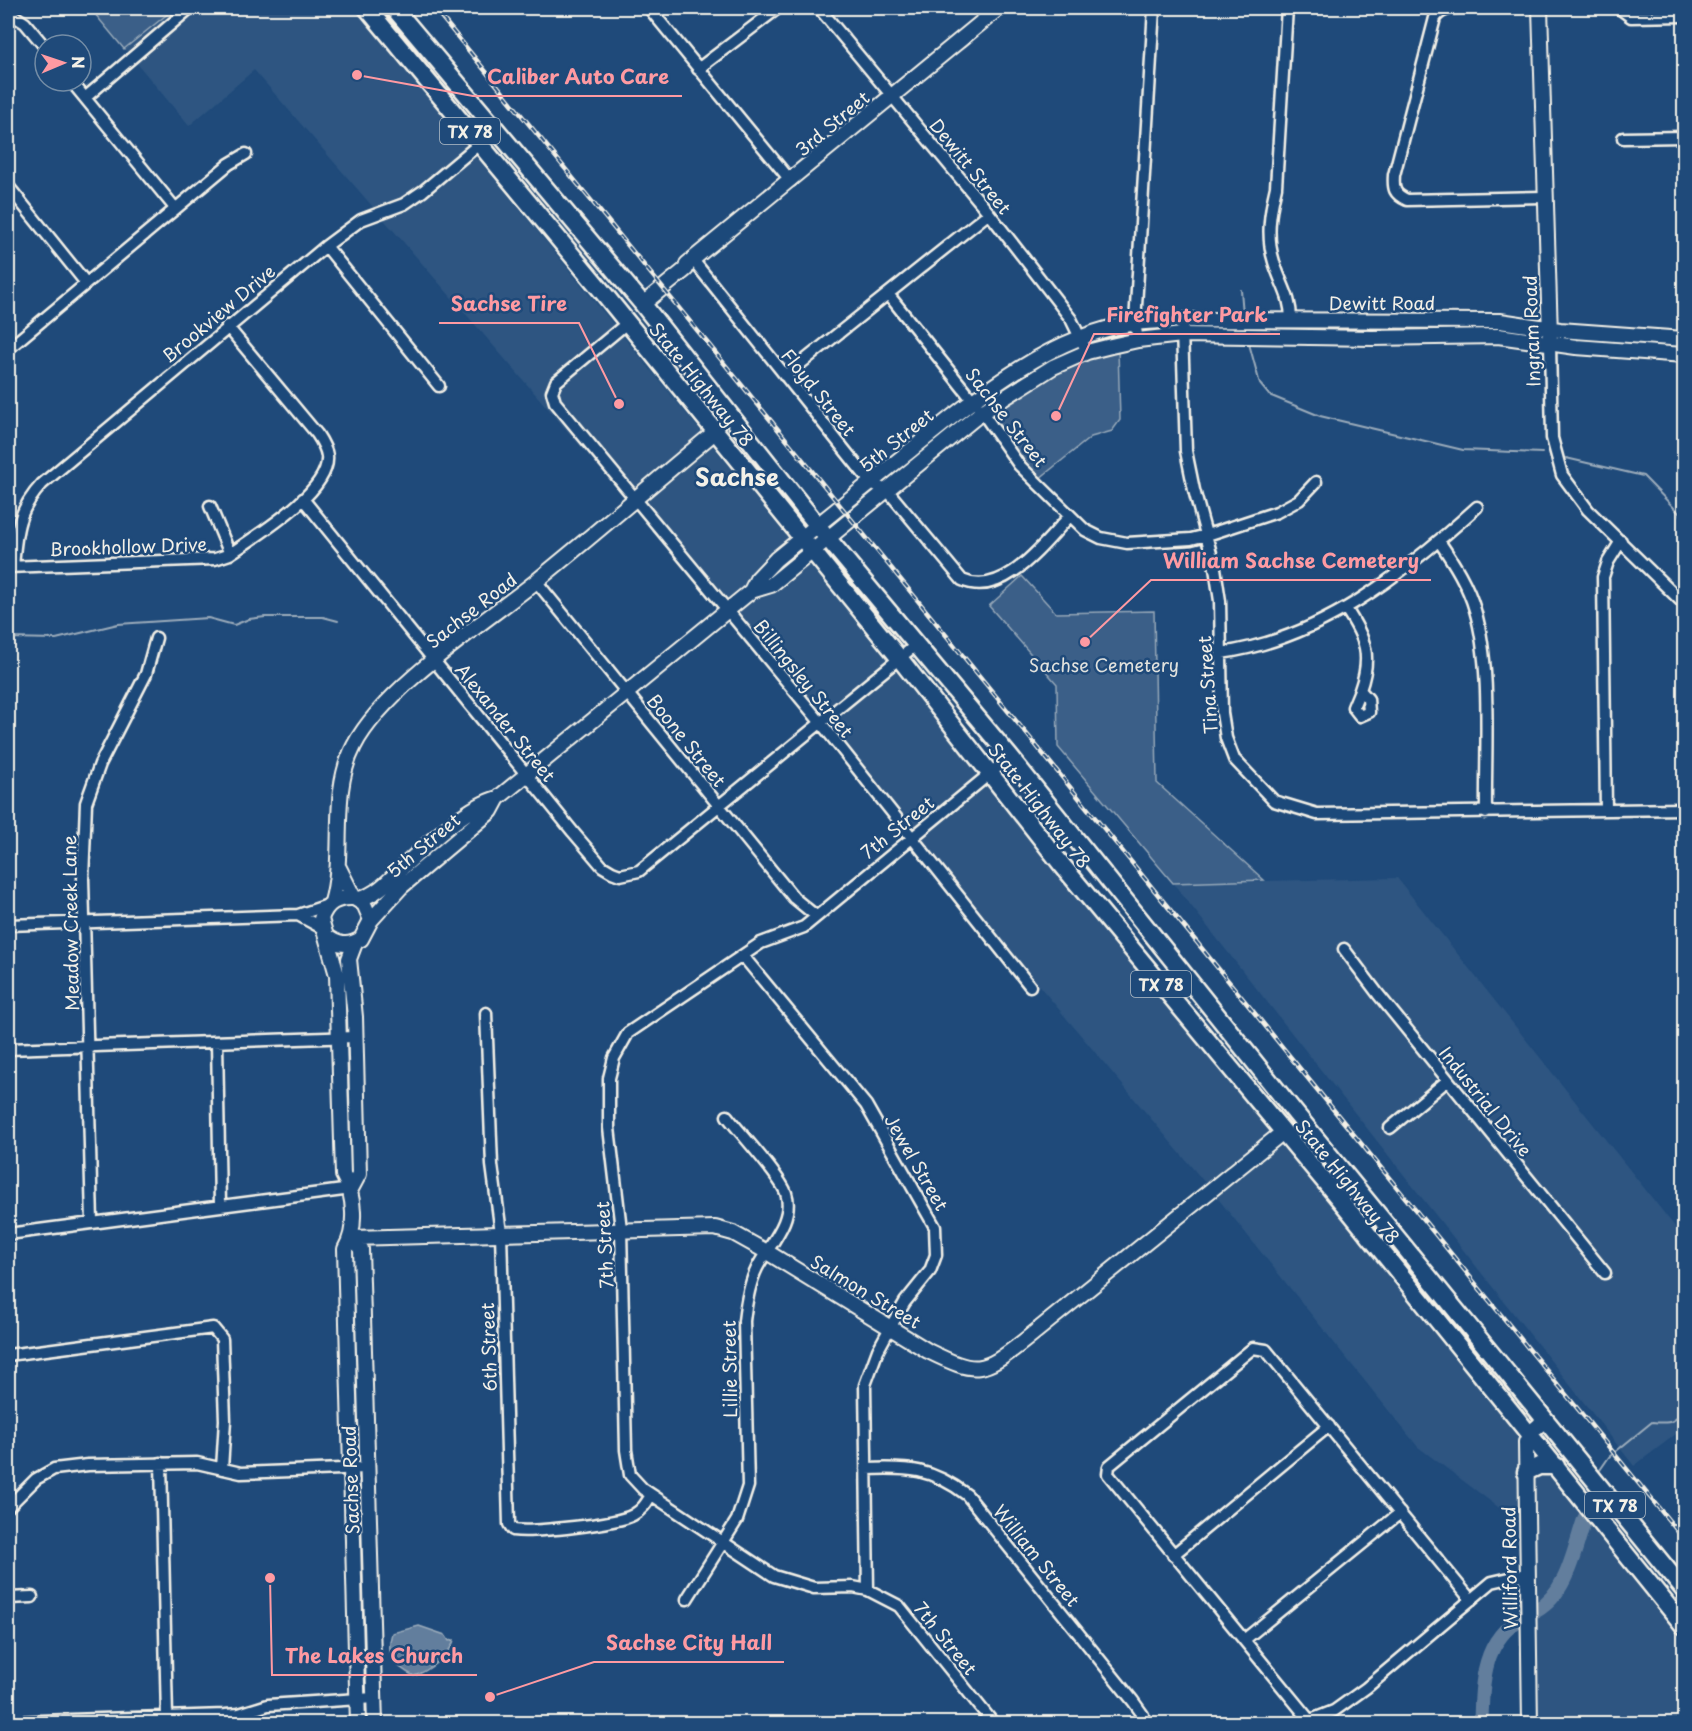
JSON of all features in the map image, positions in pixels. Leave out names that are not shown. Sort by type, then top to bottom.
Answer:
[{"type":"main road","name":"State Highway 78","points":[[367,8],[716,432],[900,659],[1062,865],[1530,1433],[1684,1626]]},
{"type":"main road","name":"State Highway 78","points":[[394,8],[641,302],[829,540],[1010,757],[1684,1590]]},
{"type":"main road","name":"3rd Street","points":[[627,323],[644,295],[682,265],[690,262],[999,8]]},
{"type":"main road","name":"Ingram Road","points":[[1540,8],[1550,344]]},
{"type":"main road","name":"Dewitt Road","points":[[1084,346],[1135,323],[1182,320],[1513,323],[1684,339]]},
{"type":"main road","points":[[1290,337],[1291,320]]},
{"type":"main road","points":[[1333,320],[1333,338]]},
{"type":"main road","points":[[1512,338],[1513,323]]},
{"type":"main road","name":"Dewitt Road","points":[[1084,346],[1182,335],[1333,338],[1472,336],[1684,355]]},
{"type":"main road","name":"5th Street","points":[[751,591],[757,579],[802,538],[973,400],[1028,363],[1084,346]]},
{"type":"main road","name":"5th Street","points":[[371,920],[401,887],[491,811],[498,798],[751,591],[771,585],[829,540],[982,412],[1084,346]]},
{"type":"main road","points":[[716,432],[725,431],[756,460],[766,462]]},
{"type":"main road","name":"Sachse Road","points":[[330,903],[339,868],[345,769],[353,747],[370,720],[435,661],[716,432]]},
{"type":"main road","points":[[897,461],[907,474]]},
{"type":"main road","name":"5th Street","points":[[356,899],[376,893],[428,845],[484,801],[498,798]]},
{"type":"main road","points":[[1062,865],[1083,849]]},
{"type":"main road","points":[[339,868],[356,899],[364,904],[371,920],[367,933],[355,943],[339,944],[324,932],[321,920],[330,903],[356,899]]},
{"type":"main road","name":"Sachse Road","points":[[324,932],[337,975],[344,1175],[351,1189],[352,1238],[345,1249],[358,1724]]},
{"type":"main road","name":"Sachse Road","points":[[351,1189],[359,1174],[355,1037],[349,961],[355,943]]},
{"type":"main road","name":"Salmon Street","points":[[352,1238],[715,1228],[733,1233],[767,1252],[956,1365],[977,1368],[994,1365],[1283,1132]]},
{"type":"main road","name":"Sachse Road","points":[[352,1238],[361,1249],[375,1724]]},
{"type":"main road","points":[[1530,1433],[1545,1420]]},
{"type":"main road","name":"Williford Road","points":[[1530,1433],[1526,1442],[1530,1724]]},
{"type":"main road","points":[[1526,1472],[1539,1466],[1556,1466]]},
{"type":"street","points":[[85,98],[190,8]]},
{"type":"street","points":[[649,8],[791,180]]},
{"type":"street","points":[[698,69],[778,8]]},
{"type":"street","name":"Dewitt Street","points":[[819,8],[988,213],[1071,319],[1084,346]]},
{"type":"street","points":[[1138,339],[1135,323],[1154,8]]},
{"type":"street","points":[[1287,8],[1276,187],[1270,213],[1269,239],[1273,260],[1291,302],[1291,320]]},
{"type":"street","points":[[1476,8],[1451,8],[1440,11],[1435,18],[1394,175],[1393,190],[1398,196],[1407,200],[1545,197]]},
{"type":"street","points":[[1619,8],[1631,17],[1684,16]]},
{"type":"street","points":[[8,12],[25,23],[33,33]]},
{"type":"street","points":[[81,93],[175,208]]},
{"type":"street","name":"Brookview Drive","points":[[10,567],[20,515],[29,498],[227,326],[326,246],[361,220],[404,204],[423,191],[497,129]]},
{"type":"street","points":[[1623,138],[1684,137]]},
{"type":"street","points":[[8,349],[175,208],[229,164],[246,154]]},
{"type":"street","points":[[8,186],[86,283]]},
{"type":"street","points":[[785,376],[988,213]]},
{"type":"street","points":[[326,246],[439,386]]},
{"type":"street","name":"Floyd Street","points":[[690,262],[871,483],[888,491],[950,569],[962,580],[977,584],[993,581],[1014,571],[1070,516]]},
{"type":"street","name":"Sachse Street","points":[[888,294],[973,400],[1019,465],[1085,530],[1101,538],[1127,543],[1191,539],[1207,535],[1277,512],[1299,500],[1316,482]]},
{"type":"street","name":"Tina Street","points":[[1182,320],[1186,451],[1207,535],[1220,601],[1222,713],[1226,738],[1234,759],[1274,801],[1317,814],[1684,809]]},
{"type":"street","name":"3rd Street","points":[[552,392],[556,382],[627,323]]},
{"type":"street","name":"Brookhollow Drive","points":[[10,567],[215,559],[230,554],[303,499],[320,480],[326,466],[327,456],[324,447],[317,434],[227,326]]},
{"type":"street","name":"Ingram Road","points":[[1550,344],[1552,438],[1556,458],[1571,489],[1588,510],[1684,604]]},
{"type":"street","name":"Billingsley Street","points":[[552,392],[555,402],[821,723],[1030,986]]},
{"type":"street","name":"Alexander Street","points":[[303,499],[602,866],[620,875],[639,872],[719,805]]},
{"type":"street","points":[[210,506],[230,554]]},
{"type":"street","points":[[1221,653],[1279,639],[1322,623],[1346,609],[1439,541],[1477,507]]},
{"type":"street","points":[[1439,541],[1456,566],[1476,611],[1484,658],[1486,813]]},
{"type":"street","points":[[1606,810],[1603,577],[1608,562],[1621,541]]},
{"type":"street","name":"Boone Street","points":[[536,581],[794,898],[816,916]]},
{"type":"street","points":[[1346,609],[1358,626],[1368,659],[1360,690]]},
{"type":"street","name":"Meadow Creek Lane","points":[[92,1222],[83,879],[86,803],[100,764],[146,674],[156,638]]},
{"type":"street","points":[[719,805],[917,644]]},
{"type":"street","name":"7th Street","points":[[994,1724],[899,1606],[868,1590],[853,1587],[814,1588],[797,1585],[774,1576],[651,1495],[630,1474],[626,1450],[621,1229],[609,1128],[609,1078],[614,1058],[628,1033],[761,943],[804,927],[1010,757]]},
{"type":"street","points":[[8,925],[298,915],[330,903]]},
{"type":"street","points":[[298,915],[324,932]]},
{"type":"street","name":"Industrial Drive","points":[[1344,949],[1605,1273]]},
{"type":"street","name":"Jewel Street","points":[[743,956],[866,1105],[935,1227],[936,1255],[930,1271],[905,1302],[891,1326],[878,1350],[865,1385],[868,1590]]},
{"type":"street","name":"6th Street","points":[[486,1012],[492,1165],[501,1233],[509,1524],[513,1530],[540,1531],[630,1517],[643,1509],[651,1495]]},
{"type":"street","points":[[8,1049],[355,1037]]},
{"type":"street","points":[[217,1042],[220,1205]]},
{"type":"street","points":[[1390,1128],[1448,1080]]},
{"type":"street","name":"Lillie Street","points":[[687,1599],[737,1520],[748,1486],[744,1322],[746,1302],[757,1269],[782,1226],[787,1210],[785,1191],[727,1116]]},
{"type":"street","points":[[8,1234],[351,1189]]},
{"type":"street","points":[[8,1355],[213,1328],[222,1339],[225,1420],[222,1469]]},
{"type":"street","points":[[1471,1600],[1266,1350],[1253,1348],[1109,1466],[1108,1474],[1244,1640],[1306,1723],[1334,1711],[1366,1688],[1471,1600],[1492,1582],[1527,1574]]},
{"type":"street","points":[[1173,1555],[1329,1426]]},
{"type":"street","points":[[161,1463],[167,1717]]},
{"type":"street","points":[[8,1507],[36,1479],[54,1469],[88,1465],[197,1463],[242,1473],[367,1468]]},
{"type":"street","name":"William Street","points":[[866,1469],[903,1467],[923,1470],[967,1495],[1133,1701],[1143,1715],[1143,1724]]},
{"type":"street","points":[[1244,1640],[1400,1513]]},
{"type":"street","points":[[8,1598],[32,1597]]},
{"type":"street","points":[[8,1722],[235,1714],[268,1705],[374,1698]]},
{"type":"shaded area","points":[[91,8],[355,8],[1512,1424],[1521,1448],[1522,1525],[1418,1447],[1211,1190],[727,615],[254,70],[189,126]]},
{"type":"shaded area","points":[[1397,878],[1684,1238],[1684,1428],[1634,1466],[1173,883]]},
{"type":"shaded area","points":[[1536,1471],[1550,1471],[1684,1635],[1684,1723],[1537,1723],[1530,1485]]},
{"type":"shaded area","points":[[419,1626],[445,1635],[449,1641],[454,1640],[438,1662],[414,1676],[396,1664],[391,1654],[390,1641],[392,1633]]},
{"type":"green space","points":[[90,8],[175,8],[124,49]]},
{"type":"green space","points":[[1118,349],[1120,420],[1112,431],[1091,437],[1040,478],[1022,463],[990,412],[1045,376],[1083,359]]},
{"type":"green space","name":"Sachse Cemetery","points":[[1022,576],[1056,613],[1154,611],[1157,783],[1264,880],[1173,883],[1058,747],[1057,684],[989,606]]},
{"type":"waterway","points":[[1241,290],[1243,314]]},
{"type":"waterway","points":[[1248,340],[1260,384],[1269,395],[1320,416],[1463,450],[1542,453]]},
{"type":"waterway","points":[[1566,458],[1643,476],[1684,518]]},
{"type":"waterway","points":[[8,638],[56,639],[118,624],[208,618],[234,625],[249,619],[265,617],[323,617],[338,621]]},
{"type":"waterway","points":[[1600,1470],[1609,1457],[1652,1422],[1664,1423],[1676,1419],[1684,1405]]},
{"type":"waterway","points":[[1537,1610],[1548,1602],[1563,1581],[1585,1518]]},
{"type":"waterway","points":[[1481,1724],[1484,1678],[1492,1650],[1509,1626],[1523,1617]]},
{"type":"railway","points":[[434,8],[1684,1539]]},
{"type":"place","name":"Caliber Auto Care","points":[[357,75]]},
{"type":"place","name":"Sachse Tire","points":[[619,404]]},
{"type":"place","name":"Firefighter Park","points":[[1056,416]]},
{"type":"place","name":"William Sachse Cemetery","points":[[1085,642]]},
{"type":"place","name":"The Lakes Church","points":[[270,1578]]},
{"type":"place","name":"Sachse City Hall","points":[[490,1697]]},
{"type":"district","name":"Sachse","points":[[737,476]]}]
